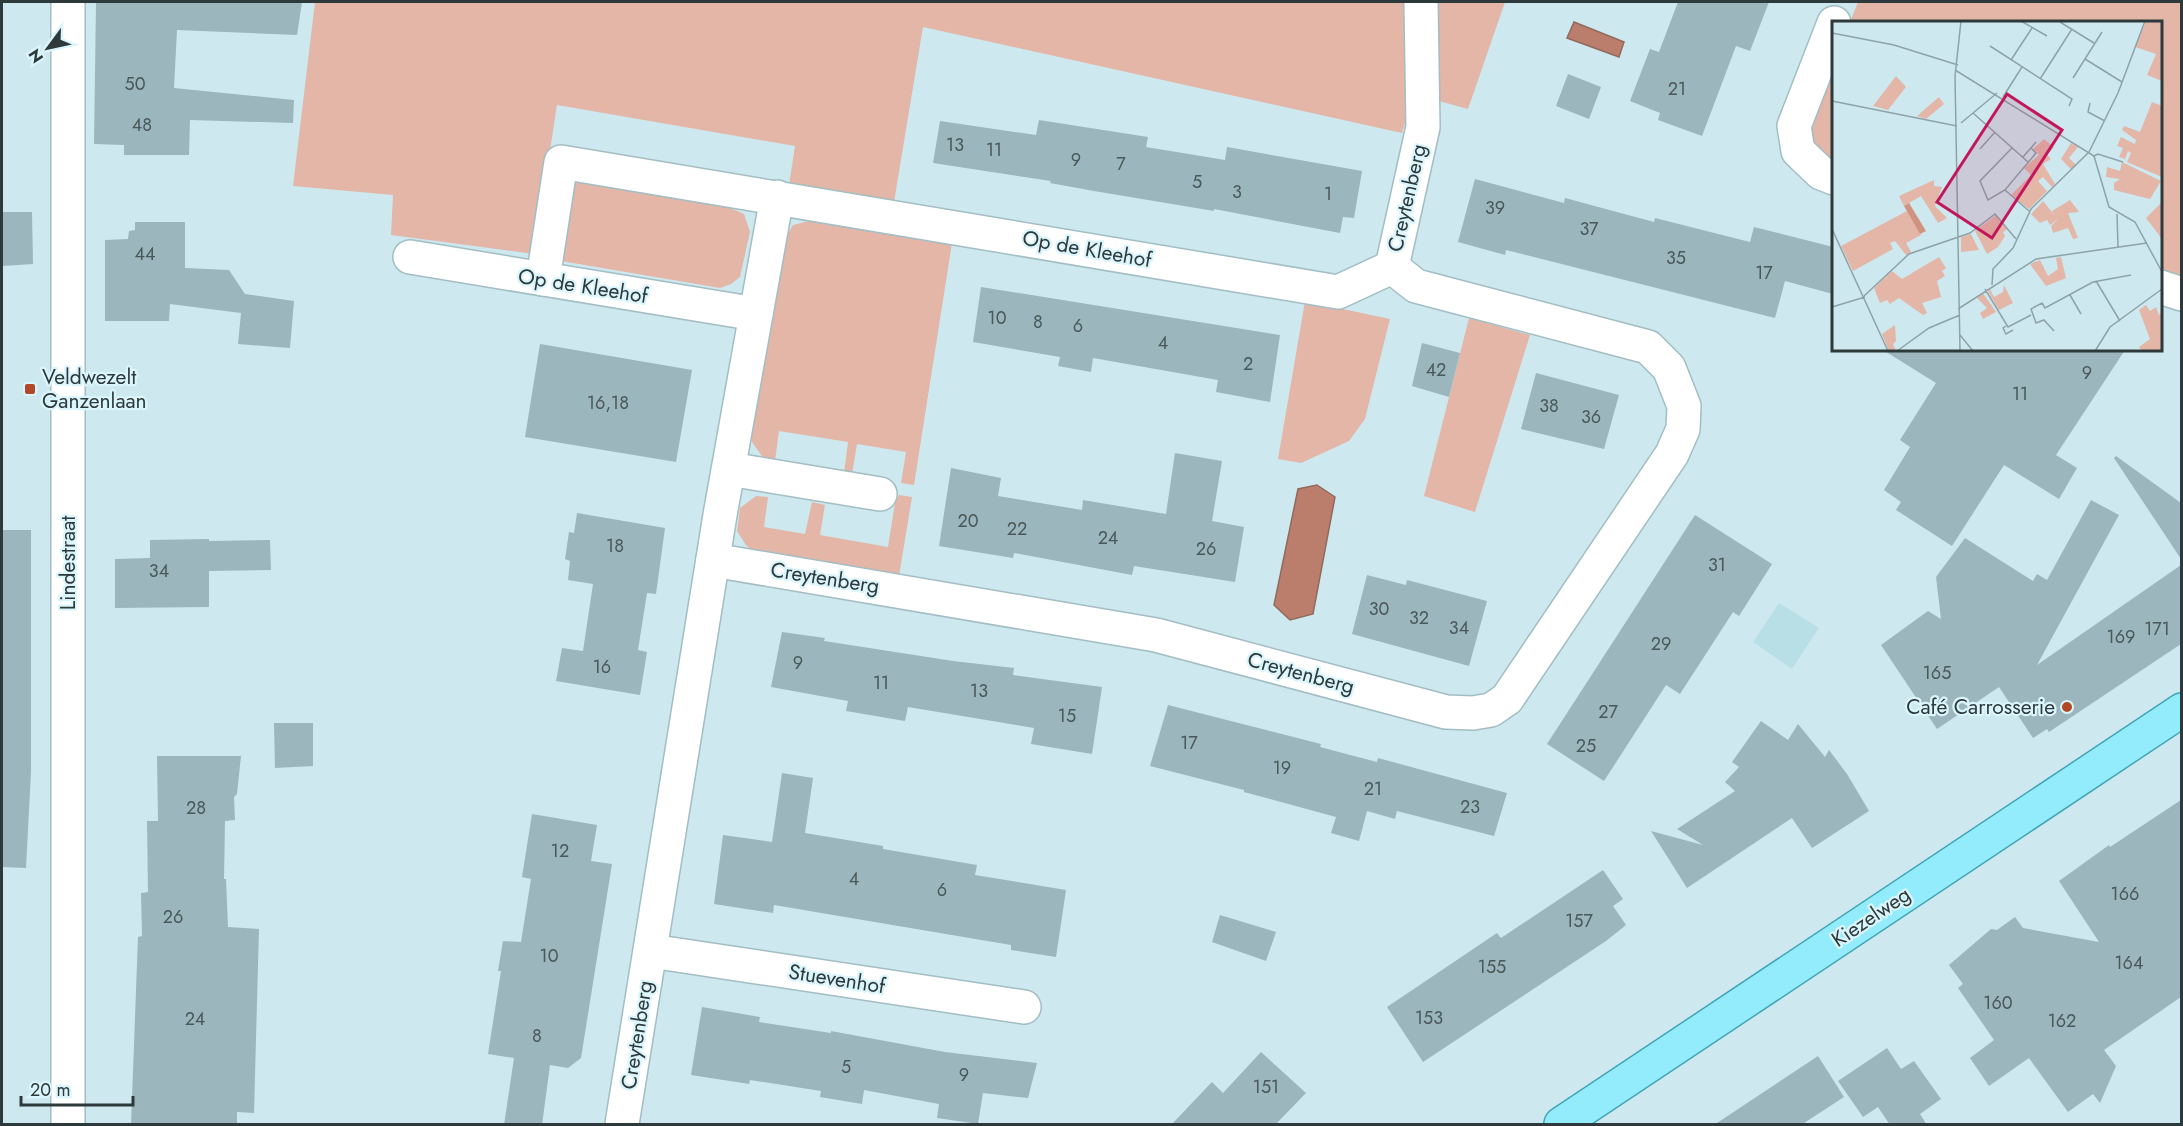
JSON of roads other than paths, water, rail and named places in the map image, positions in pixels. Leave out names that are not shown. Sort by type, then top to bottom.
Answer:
[{"type":"main road","name":"Kiezelweg","points":[[1561,1125],[2181,710]]},
{"type":"street","name":"Lindestraat","points":[[68,2],[68,1125]]},
{"type":"street","name":"Creytenberg","points":[[622,1125],[713,560],[1156,634],[1446,712],[1473,713],[1491,710],[1507,699],[1672,454],[1683,429],[1684,406],[1669,368],[1648,347],[1416,286],[1392,267],[1424,127],[1421,2]]},
{"type":"street","points":[[1835,21],[1842,2]]},
{"type":"street","points":[[1832,28],[1794,126],[1798,151],[1821,173],[1832,178]]},
{"type":"street","name":"Op de Kleehof","points":[[543,279],[561,162],[1338,292],[1392,267]]},
{"type":"street","points":[[713,560],[777,197]]},
{"type":"street","name":"Op de Kleehof","points":[[410,257],[756,314]]},
{"type":"street","points":[[2162,288],[2181,294]]},
{"type":"street","points":[[729,469],[880,494]]},
{"type":"street","name":"Stuevenhof","points":[[651,951],[1023,1007]]},
{"type":"place","name":"Veldwezelt Ganzenlaan","points":[[30,389]]},
{"type":"place","name":"Café Carrosserie","points":[[2067,707]]}]
